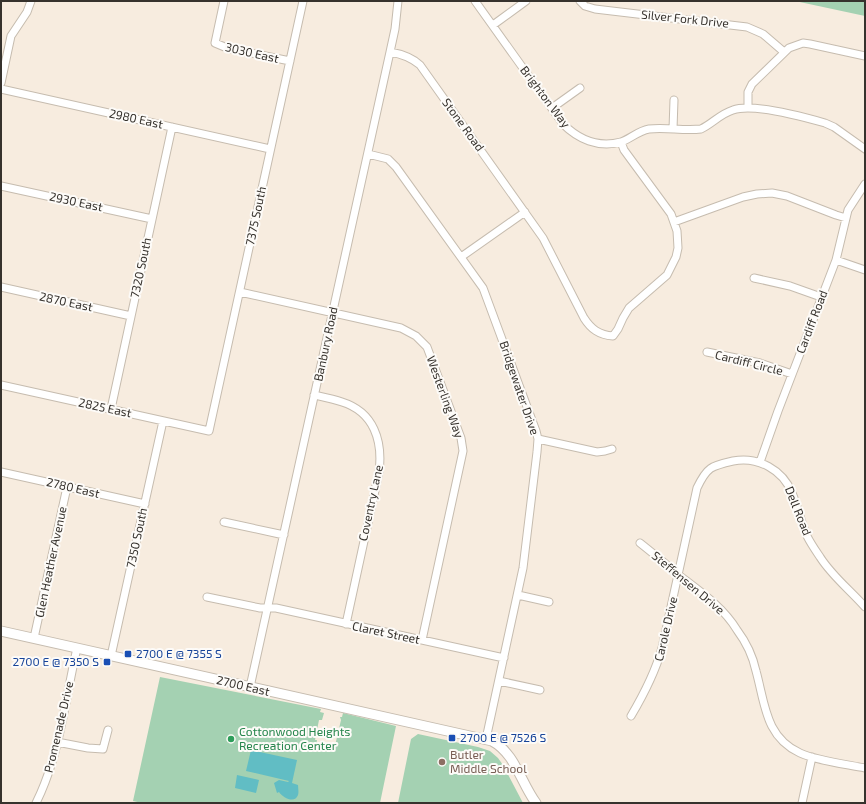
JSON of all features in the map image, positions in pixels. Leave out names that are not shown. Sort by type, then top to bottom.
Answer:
[{"type":"street","points":[[1,83],[11,36],[27,12],[30,1]]},
{"type":"street","name":"3030 East","points":[[224,1],[215,42],[227,48],[290,61]]},
{"type":"street","name":"7375 South","points":[[209,431],[303,1]]},
{"type":"street","name":"Banbury Road","points":[[250,687],[395,29],[398,1]]},
{"type":"street","name":"Brighton Way","points":[[476,1],[562,124],[572,133],[584,140],[609,144],[621,142],[646,130],[701,129],[726,113],[748,107],[825,123],[834,127],[865,149]]},
{"type":"street","points":[[493,25],[526,1]]},
{"type":"street","name":"Silver Fork Drive","points":[[580,1],[585,6],[595,9],[747,27],[770,38],[784,52]]},
{"type":"street","points":[[748,107],[749,87],[784,52],[790,48],[803,43],[865,56]]},
{"type":"street","name":"Stone Road","points":[[390,52],[413,59],[420,65],[549,247],[584,318],[589,326],[597,332],[613,336],[629,308],[667,276],[673,266],[678,244],[674,222]]},
{"type":"street","points":[[552,108],[580,88]]},
{"type":"street","name":"2980 East","points":[[1,89],[270,149]]},
{"type":"street","points":[[673,129],[674,100]]},
{"type":"street","name":"7320 South","points":[[110,409],[172,127]]},
{"type":"street","points":[[621,142],[624,150],[671,214],[674,222],[743,197],[772,193],[787,196],[846,218]]},
{"type":"street","name":"Bridgewater Drive","points":[[368,154],[382,157],[392,163],[479,282],[486,295],[538,439],[527,547],[518,595],[486,739]]},
{"type":"street","name":"Cardiff Road","points":[[760,462],[836,260],[846,218],[852,203],[865,184]]},
{"type":"street","name":"2930 East","points":[[1,186],[152,219]]},
{"type":"street","points":[[461,257],[525,212]]},
{"type":"street","points":[[836,260],[865,270]]},
{"type":"street","points":[[754,278],[790,286],[821,297]]},
{"type":"street","name":"2870 East","points":[[1,287],[131,316]]},
{"type":"street","name":"Westerling Way","points":[[240,292],[401,328],[409,331],[422,341],[430,355],[461,438],[462,457],[422,640]]},
{"type":"street","name":"Cardiff Circle","points":[[707,352],[760,364],[792,374]]},
{"type":"street","name":"2825 East","points":[[1,385],[209,431]]},
{"type":"street","name":"Coventry Lane","points":[[314,395],[342,402],[357,410],[370,422],[379,440],[381,451],[379,472],[346,624]]},
{"type":"street","name":"7350 South","points":[[112,656],[163,421]]},
{"type":"street","points":[[538,439],[597,452],[612,449]]},
{"type":"street","name":"Dell Road","points":[[708,469],[737,460],[748,460],[760,462],[768,466],[783,478],[792,492],[808,538],[820,558],[831,573],[865,607]]},
{"type":"street","name":"Carole Drive","points":[[631,716],[650,684],[657,666],[698,488],[708,469]]},
{"type":"street","name":"2780 East","points":[[1,472],[145,504]]},
{"type":"street","name":"Glen Heather Avenue","points":[[34,638],[68,487]]},
{"type":"street","points":[[224,522],[284,535]]},
{"type":"street","name":"Steffensen Drive","points":[[640,543],[709,598],[737,629],[748,648],[756,669],[764,708],[771,727],[780,740],[790,748],[812,757],[865,768]]},
{"type":"street","points":[[518,595],[549,602]]},
{"type":"street","name":"Claret Street","points":[[207,597],[260,608],[276,608],[504,658]]},
{"type":"street","name":"2700 East","points":[[1,631],[486,739],[495,742],[507,753],[536,803]]},
{"type":"street","name":"Promenade Drive","points":[[36,803],[50,770],[77,648]]},
{"type":"street","points":[[499,681],[540,690]]},
{"type":"street","points":[[57,742],[88,748],[103,749],[108,730]]},
{"type":"street","points":[[802,803],[812,757]]},
{"type":"green space","points":[[795,1],[865,1],[865,16]]},
{"type":"green space","name":"Cottonwood Heights Recreation Center","points":[[160,677],[321,709],[320,712],[324,713],[322,720],[319,720],[315,740],[317,740],[316,746],[334,750],[341,720],[340,717],[342,717],[343,713],[396,726],[380,803],[142,803],[133,801]]},
{"type":"green space","name":"Butler Middle School","points":[[418,734],[490,751],[503,765],[523,803],[398,803],[411,739]]},
{"type":"water","points":[[251,750],[297,760],[292,783],[298,785],[298,794],[296,798],[292,800],[283,796],[279,792],[277,793],[274,783],[279,780],[289,781],[246,771]]},
{"type":"water","points":[[237,775],[259,780],[256,793],[235,788]]},
{"type":"place","name":"2700 E @ 7355 S","points":[[128,654]]},
{"type":"place","name":"2700 E @ 7350 S","points":[[107,662]]},
{"type":"place","name":"2700 E @ 7526 S","points":[[452,738]]},
{"type":"place","name":"Cottonwood Heights Recreation Center","points":[[231,739]]},
{"type":"place","name":"Butler Middle School","points":[[442,762]]}]
